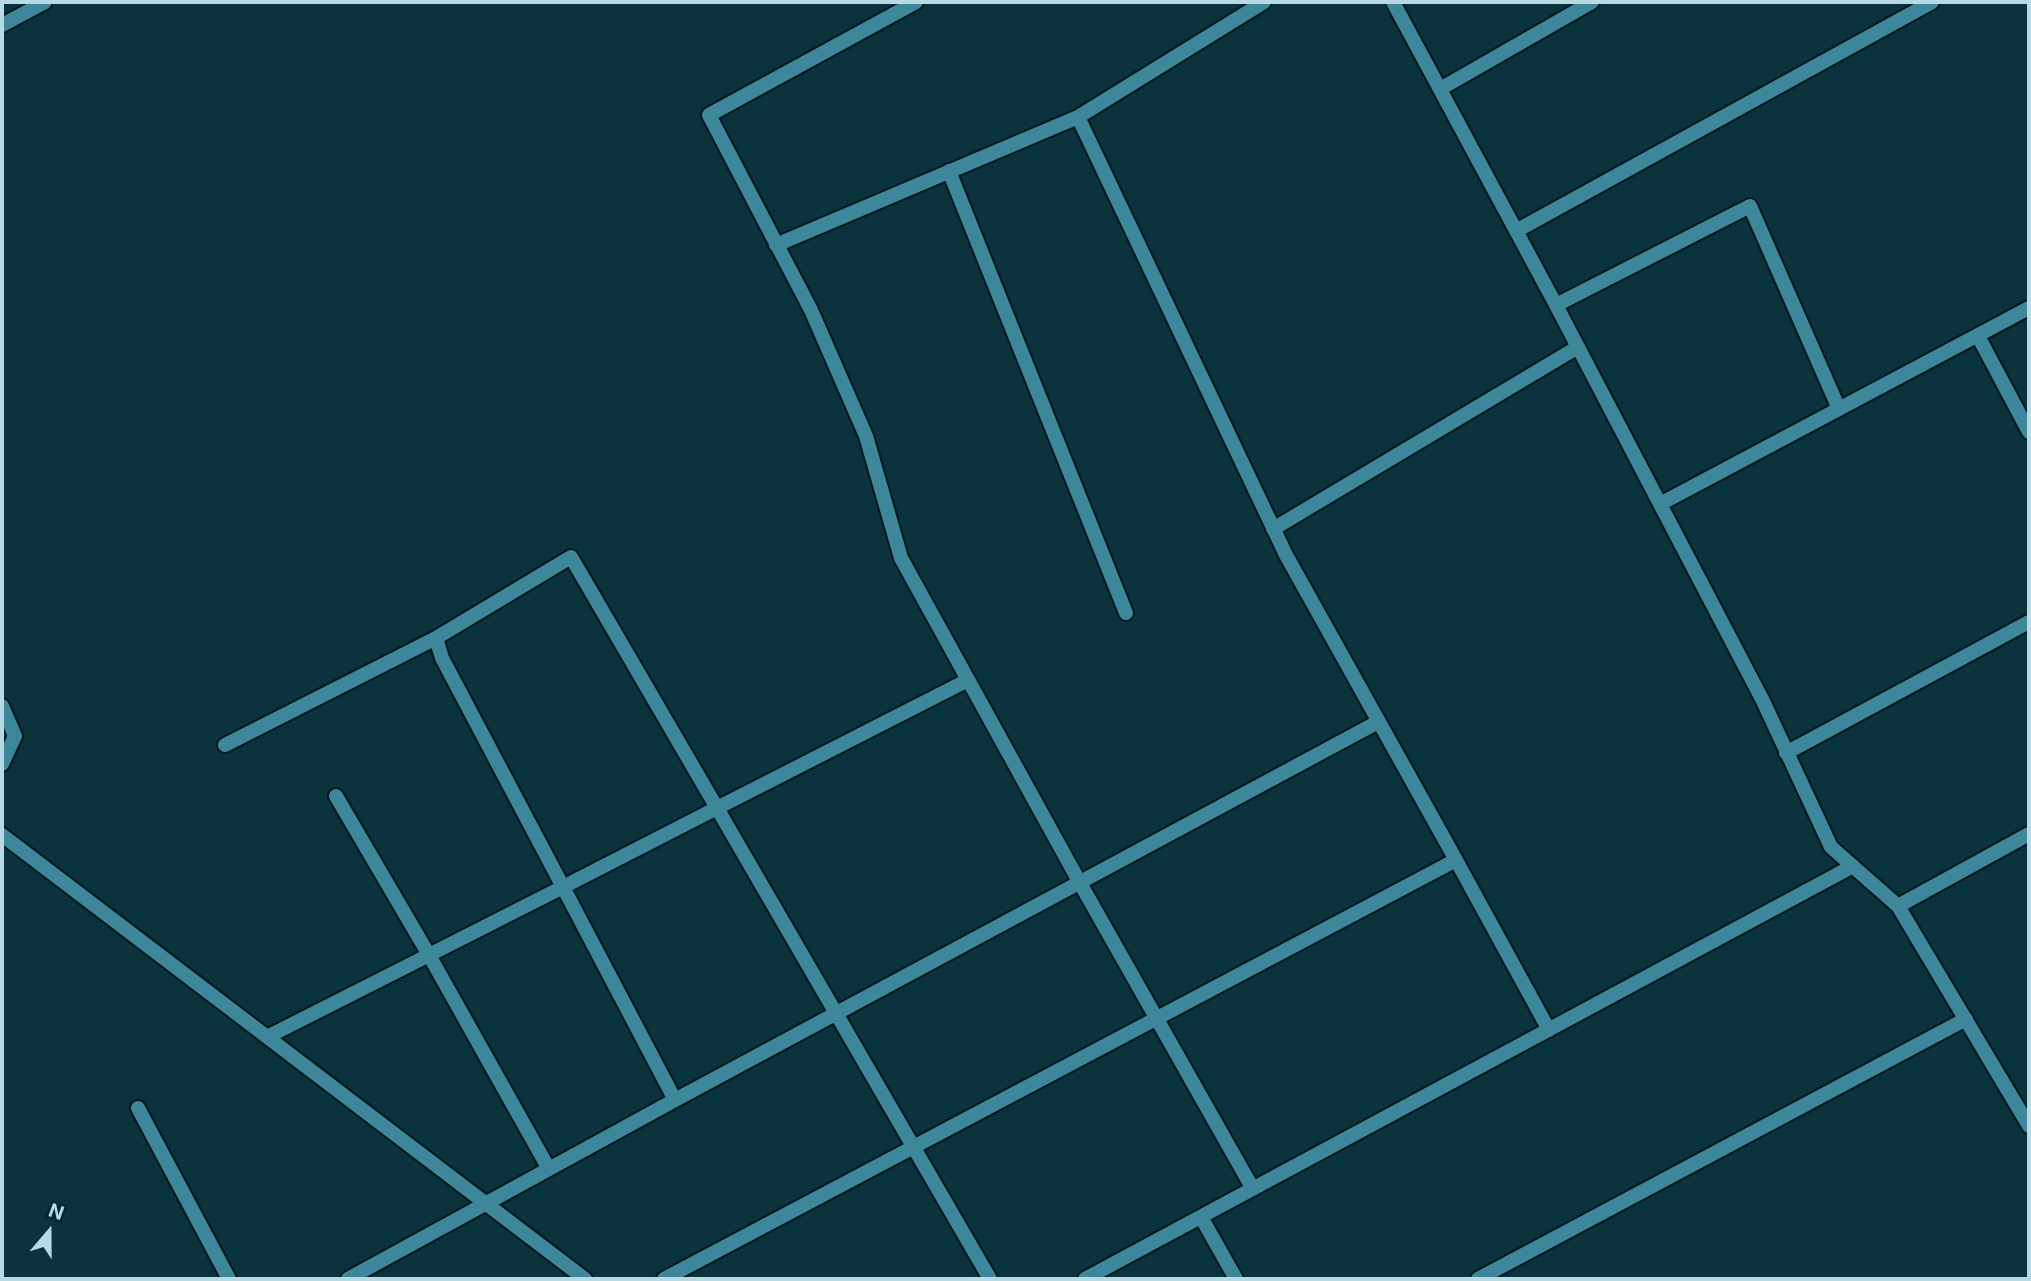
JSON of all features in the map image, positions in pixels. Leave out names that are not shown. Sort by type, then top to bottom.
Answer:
[{"type":"street","points":[[2,25],[45,2]]},
{"type":"street","points":[[916,2],[709,115],[811,310],[866,436],[901,558],[1253,1189]]},
{"type":"street","points":[[776,245],[1078,117],[1264,2]]},
{"type":"street","points":[[1393,2],[1660,504],[1831,846],[1898,906],[2028,1120]]},
{"type":"street","points":[[1440,89],[1592,2]]},
{"type":"street","points":[[1516,231],[1932,2]]},
{"type":"street","points":[[1078,117],[1273,529],[1549,1030]]},
{"type":"street","points":[[949,171],[1126,613]]},
{"type":"street","points":[[1556,305],[1750,205],[1839,409]]},
{"type":"street","points":[[1660,504],[2029,308]]},
{"type":"street","points":[[1978,336],[2029,432]]},
{"type":"street","points":[[1273,529],[1578,347]]},
{"type":"street","points":[[225,745],[436,638],[571,557],[990,1279]]},
{"type":"street","points":[[1786,753],[2029,622]]},
{"type":"street","points":[[436,638],[442,658],[675,1100]]},
{"type":"street","points":[[267,1037],[968,680]]},
{"type":"street","points":[[2,706],[15,736],[2,764]]},
{"type":"street","points":[[348,1279],[1378,722]]},
{"type":"street","points":[[336,796],[549,1169]]},
{"type":"street","points":[[1898,906],[2029,834]]},
{"type":"street","points":[[2,835],[585,1279]]},
{"type":"street","points":[[664,1279],[1456,860]]},
{"type":"street","points":[[1085,1279],[1853,866]]},
{"type":"street","points":[[1478,1279],[1966,1019]]},
{"type":"street","points":[[138,1108],[229,1279]]},
{"type":"street","points":[[1201,1217],[1236,1279]]}]
